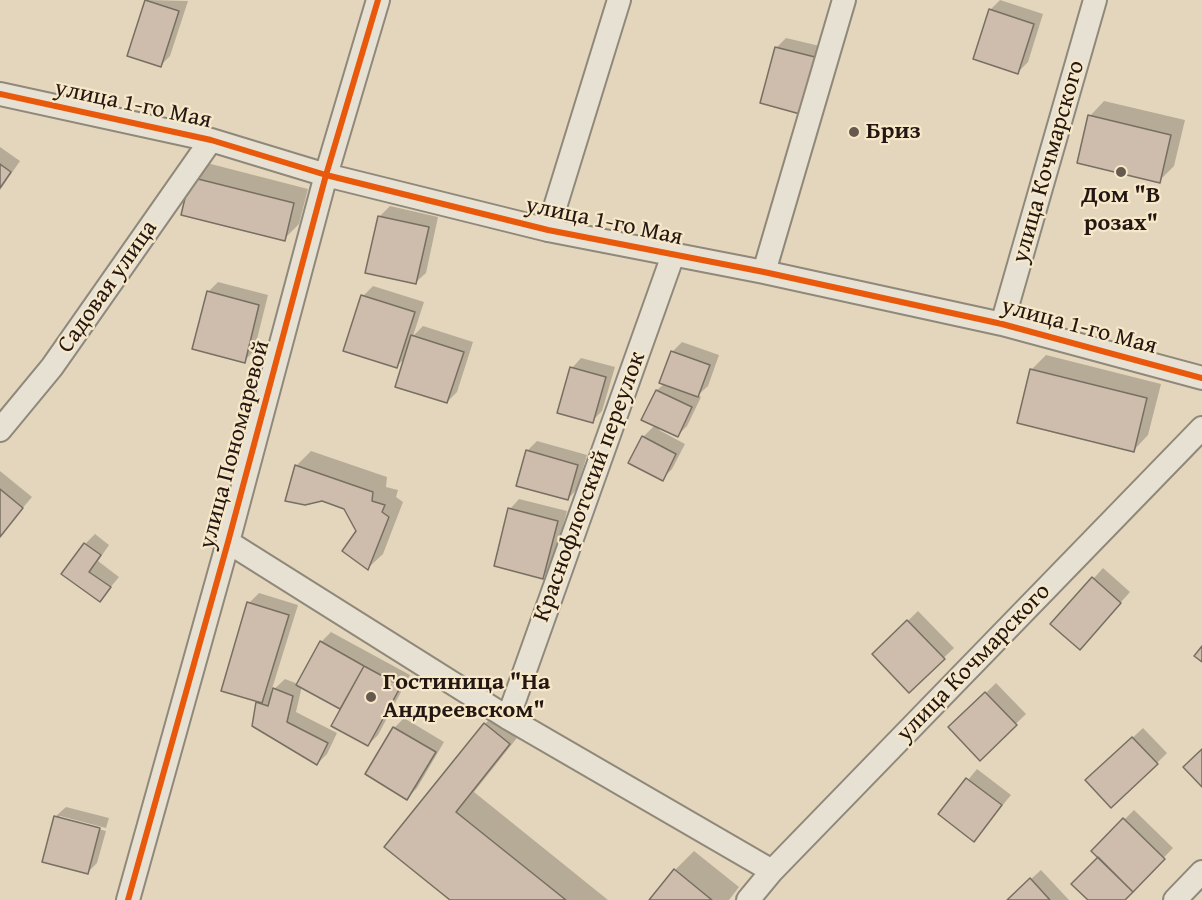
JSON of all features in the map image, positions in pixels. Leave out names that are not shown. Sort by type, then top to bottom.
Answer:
[{"type":"street","name":"улица Пономаревой","points":[[128,900],[228,542],[326,175],[378,0]]},
{"type":"street","points":[[548,230],[619,0]]},
{"type":"street","points":[[765,272],[844,0]]},
{"type":"street","name":"улица Кочмарского","points":[[1002,324],[1095,0]]},
{"type":"street","name":"улица 1-го Мая","points":[[0,94],[211,140],[326,175],[548,230],[765,272],[1002,324],[1202,378]]},
{"type":"street","name":"Садовая улица","points":[[0,430],[52,367],[211,140]]},
{"type":"street","name":"Краснофлотский переулок","points":[[508,718],[673,255]]},
{"type":"street","name":"улица Кочмарского","points":[[748,900],[772,871],[1202,428]]},
{"type":"street","points":[[228,542],[508,718],[772,871]]},
{"type":"street","points":[[1175,900],[1202,872]]},
{"type":"building","points":[[145,0],[179,11],[161,67],[127,56]]},
{"type":"building","points":[[989,9],[1034,24],[1018,74],[973,59]]},
{"type":"building","points":[[775,47],[815,57],[800,114],[760,103]]},
{"type":"building","points":[[1088,115],[1171,135],[1160,183],[1077,163]]},
{"type":"building","points":[[0,164],[11,172],[0,188]]},
{"type":"building","points":[[190,177],[294,203],[285,241],[181,215]]},
{"type":"building","points":[[378,216],[429,227],[416,284],[365,273]]},
{"type":"building","points":[[207,291],[259,305],[245,363],[192,349]]},
{"type":"building","points":[[361,295],[415,312],[397,368],[343,351]]},
{"type":"building","points":[[411,335],[464,352],[447,403],[395,387]]},
{"type":"building","points":[[671,351],[710,365],[698,397],[659,383]]},
{"type":"building","points":[[570,367],[606,377],[593,423],[557,413]]},
{"type":"building","points":[[1030,369],[1147,398],[1134,452],[1017,423]]},
{"type":"building","points":[[656,390],[692,407],[678,437],[641,420]]},
{"type":"building","points":[[642,436],[676,454],[663,481],[628,463]]},
{"type":"building","points":[[526,450],[578,465],[568,500],[516,486]]},
{"type":"building","points":[[295,465],[373,492],[372,501],[385,505],[382,512],[389,517],[368,570],[342,551],[356,531],[344,509],[322,501],[305,505],[285,501]]},
{"type":"building","points":[[0,489],[23,508],[0,537]]},
{"type":"building","points":[[508,508],[558,521],[543,579],[494,566]]},
{"type":"building","points":[[84,543],[101,555],[89,572],[111,587],[100,602],[61,574]]},
{"type":"building","points":[[1092,577],[1121,603],[1080,650],[1050,624]]},
{"type":"building","points":[[247,602],[289,615],[262,703],[221,691]]},
{"type":"building","points":[[907,620],[945,659],[909,693],[872,654]]},
{"type":"building","points":[[320,641],[364,666],[340,709],[296,685]]},
{"type":"building","points":[[1202,646],[1202,662],[1194,656]]},
{"type":"building","name":"Гостиница \"На Андреевском\"","points":[[364,666],[401,686],[368,746],[331,726]]},
{"type":"building","points":[[273,688],[293,696],[287,722],[328,743],[317,765],[252,726],[256,702],[268,706]]},
{"type":"building","points":[[985,692],[1017,725],[980,761],[948,727]]},
{"type":"building","points":[[484,723],[510,744],[456,812],[566,900],[450,900],[384,847]]},
{"type":"building","points":[[393,727],[436,752],[407,800],[365,774]]},
{"type":"building","points":[[1132,737],[1158,764],[1111,808],[1085,780]]},
{"type":"building","points":[[1202,749],[1202,787],[1183,767]]},
{"type":"building","points":[[966,778],[1002,805],[974,842],[938,814]]},
{"type":"building","points":[[54,816],[100,828],[88,874],[42,862]]},
{"type":"building","points":[[1123,818],[1165,859],[1133,892],[1091,851]]},
{"type":"building","points":[[1098,857],[1133,892],[1125,900],[1088,900],[1071,884]]},
{"type":"building","points":[[674,869],[712,900],[649,900]]},
{"type":"building","points":[[1030,878],[1050,900],[1007,900]]},
{"type":"cycle path","points":[[128,900],[228,542],[326,175],[378,0]]},
{"type":"cycle path","points":[[0,94],[211,140],[326,175],[548,230],[764,272],[1002,324],[1202,378]]},
{"type":"place","name":"Бриз","points":[[854,132]]},
{"type":"place","name":"Дом \"В розах\"","points":[[1121,172]]},
{"type":"place","name":"Гостиница \"На Андреевском\"","points":[[371,697]]}]
